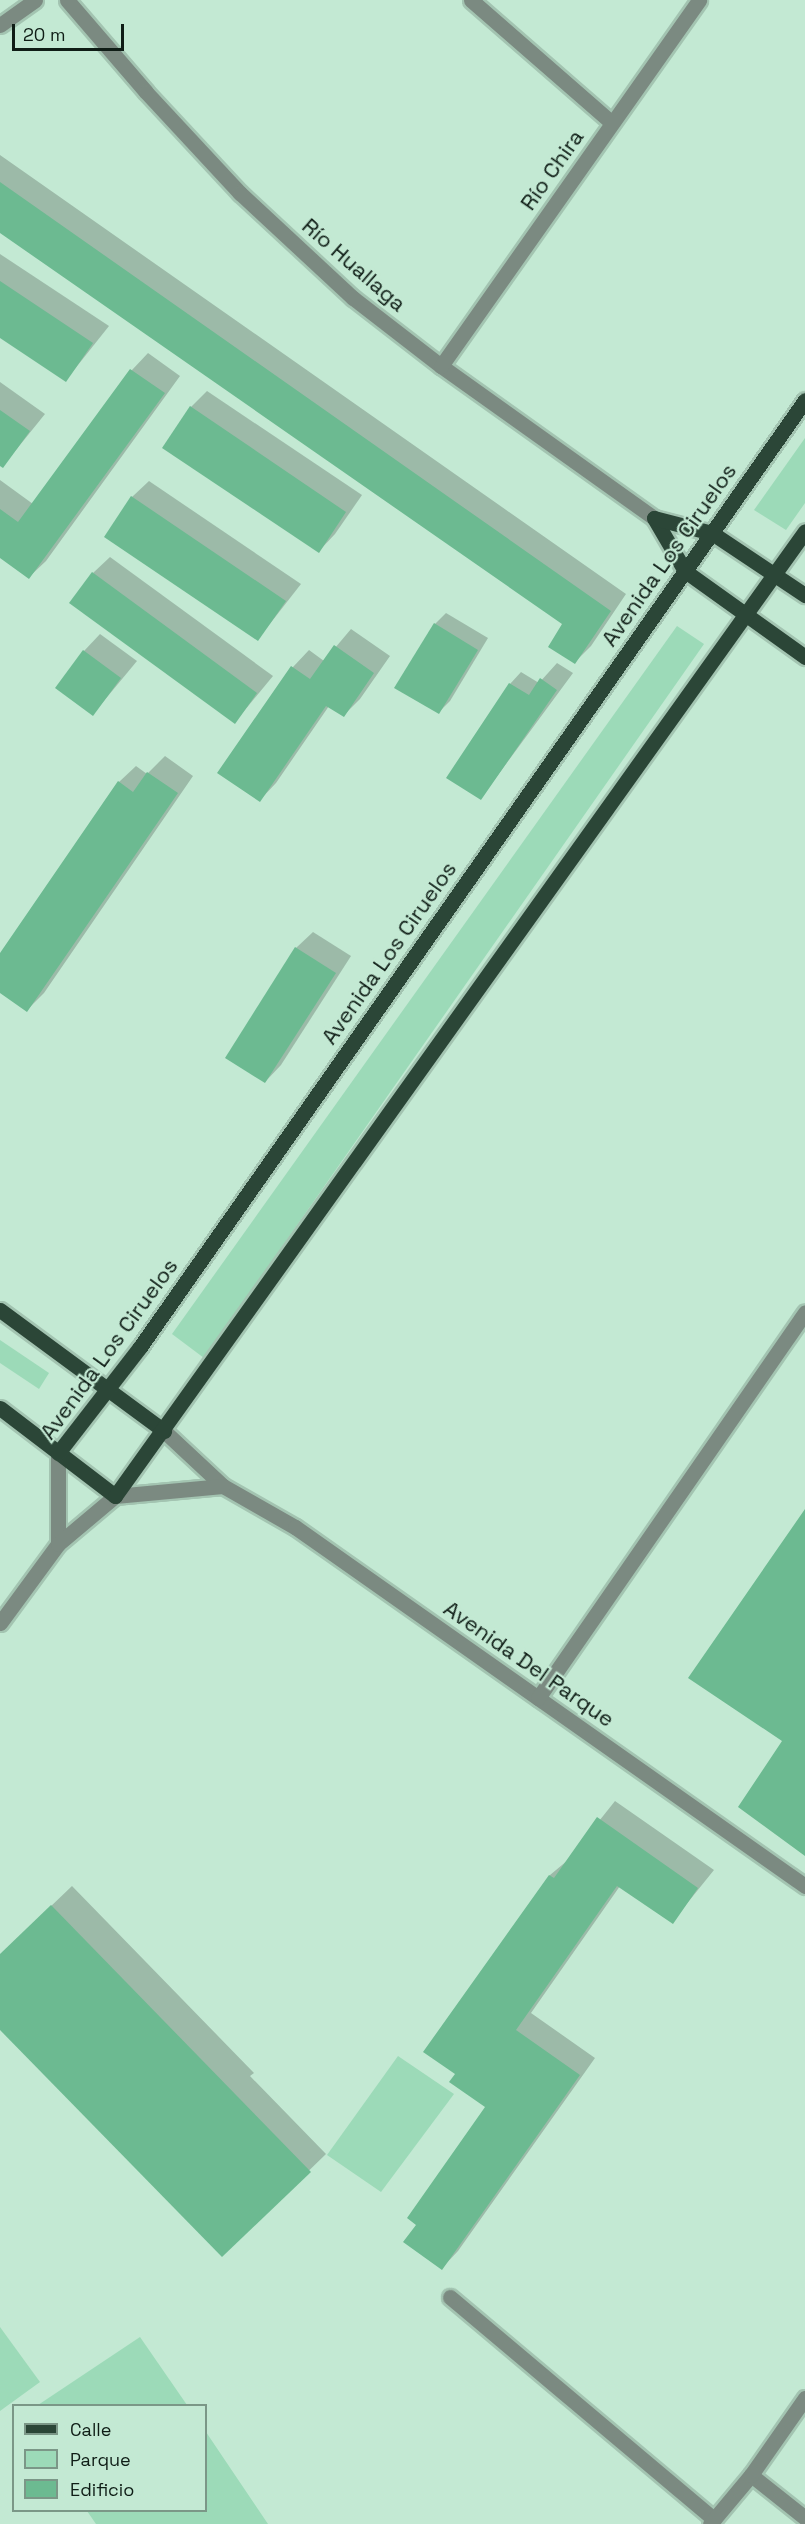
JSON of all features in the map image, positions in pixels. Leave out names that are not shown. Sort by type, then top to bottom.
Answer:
[{"type":"main road","name":"Avenida Los Ciruelos","points":[[58,1453],[108,1386],[805,400]]},
{"type":"main road","points":[[654,518],[712,533],[805,595]]},
{"type":"main road","points":[[654,518],[685,571],[805,657]]},
{"type":"main road","points":[[0,1408],[115,1496],[164,1431],[805,531]]},
{"type":"main road","points":[[0,1310],[108,1386]]},
{"type":"main road","name":"Avenida Del Parque","points":[[108,1386],[164,1431]]},
{"type":"street","points":[[0,25],[36,0]]},
{"type":"street","name":"Río Huallaga","points":[[67,0],[146,92],[240,193],[353,298],[441,366],[654,518]]},
{"type":"street","points":[[471,0],[612,123]]},
{"type":"street","name":"Río Chira","points":[[441,366],[699,0]]},
{"type":"street","points":[[538,1698],[805,1312]]},
{"type":"street","name":"Avenida Del Parque","points":[[164,1431],[222,1486],[295,1527],[805,1886]]},
{"type":"street","name":"Avenida Los Ciruelos","points":[[58,1453],[58,1544]]},
{"type":"street","points":[[0,1623],[58,1544],[115,1496],[222,1486]]},
{"type":"street","points":[[450,2297],[712,2521],[751,2475],[805,2398]]},
{"type":"street","points":[[751,2475],[805,2518]]},
{"type":"green space","points":[[805,438],[805,503],[786,530],[754,510]]},
{"type":"green space","points":[[677,626],[704,644],[204,1358],[172,1334]]},
{"type":"green space","points":[[0,1340],[49,1373],[39,1389],[0,1363]]},
{"type":"green space","points":[[398,2056],[454,2094],[381,2192],[327,2155]]},
{"type":"green space","points":[[0,2327],[40,2382],[0,2411]]},
{"type":"green space","points":[[140,2337],[186,2404],[40,2404]]},
{"type":"green space","points":[[207,2433],[268,2524],[96,2524],[88,2512],[207,2512]]},
{"type":"building","points":[[0,182],[611,611],[575,664],[548,647],[562,624],[0,233]]},
{"type":"building","points":[[0,281],[93,343],[66,382],[0,338]]},
{"type":"building","points":[[130,369],[165,393],[29,579],[0,558],[0,509],[18,522]]},
{"type":"building","points":[[190,406],[346,512],[319,553],[162,448]]},
{"type":"building","points":[[0,410],[30,431],[3,468],[0,466]]},
{"type":"building","points":[[131,496],[286,601],[258,641],[104,537]]},
{"type":"building","points":[[92,572],[257,693],[235,724],[69,603]]},
{"type":"building","points":[[434,623],[478,650],[439,714],[394,688]]},
{"type":"building","points":[[334,645],[374,673],[344,717],[326,706],[260,802],[217,773],[291,666],[310,679]]},
{"type":"building","points":[[83,650],[121,678],[93,716],[55,688]]},
{"type":"building","points":[[540,678],[557,690],[481,800],[446,778],[509,683],[529,695]]},
{"type":"building","points":[[147,772],[178,793],[27,1012],[0,993],[0,953],[118,781],[133,792]]},
{"type":"building","points":[[295,947],[336,973],[265,1083],[225,1058]]},
{"type":"building","points":[[805,1509],[805,1856],[738,1807],[782,1741],[688,1678]]},
{"type":"building","points":[[597,1817],[698,1888],[673,1924],[617,1886],[516,2030],[580,2075],[442,2270],[403,2242],[416,2225],[407,2218],[485,2107],[449,2082],[455,2074],[423,2052],[549,1875],[554,1878]]},
{"type":"building","points":[[51,1905],[311,2172],[222,2257],[0,2030],[0,1954]]}]
